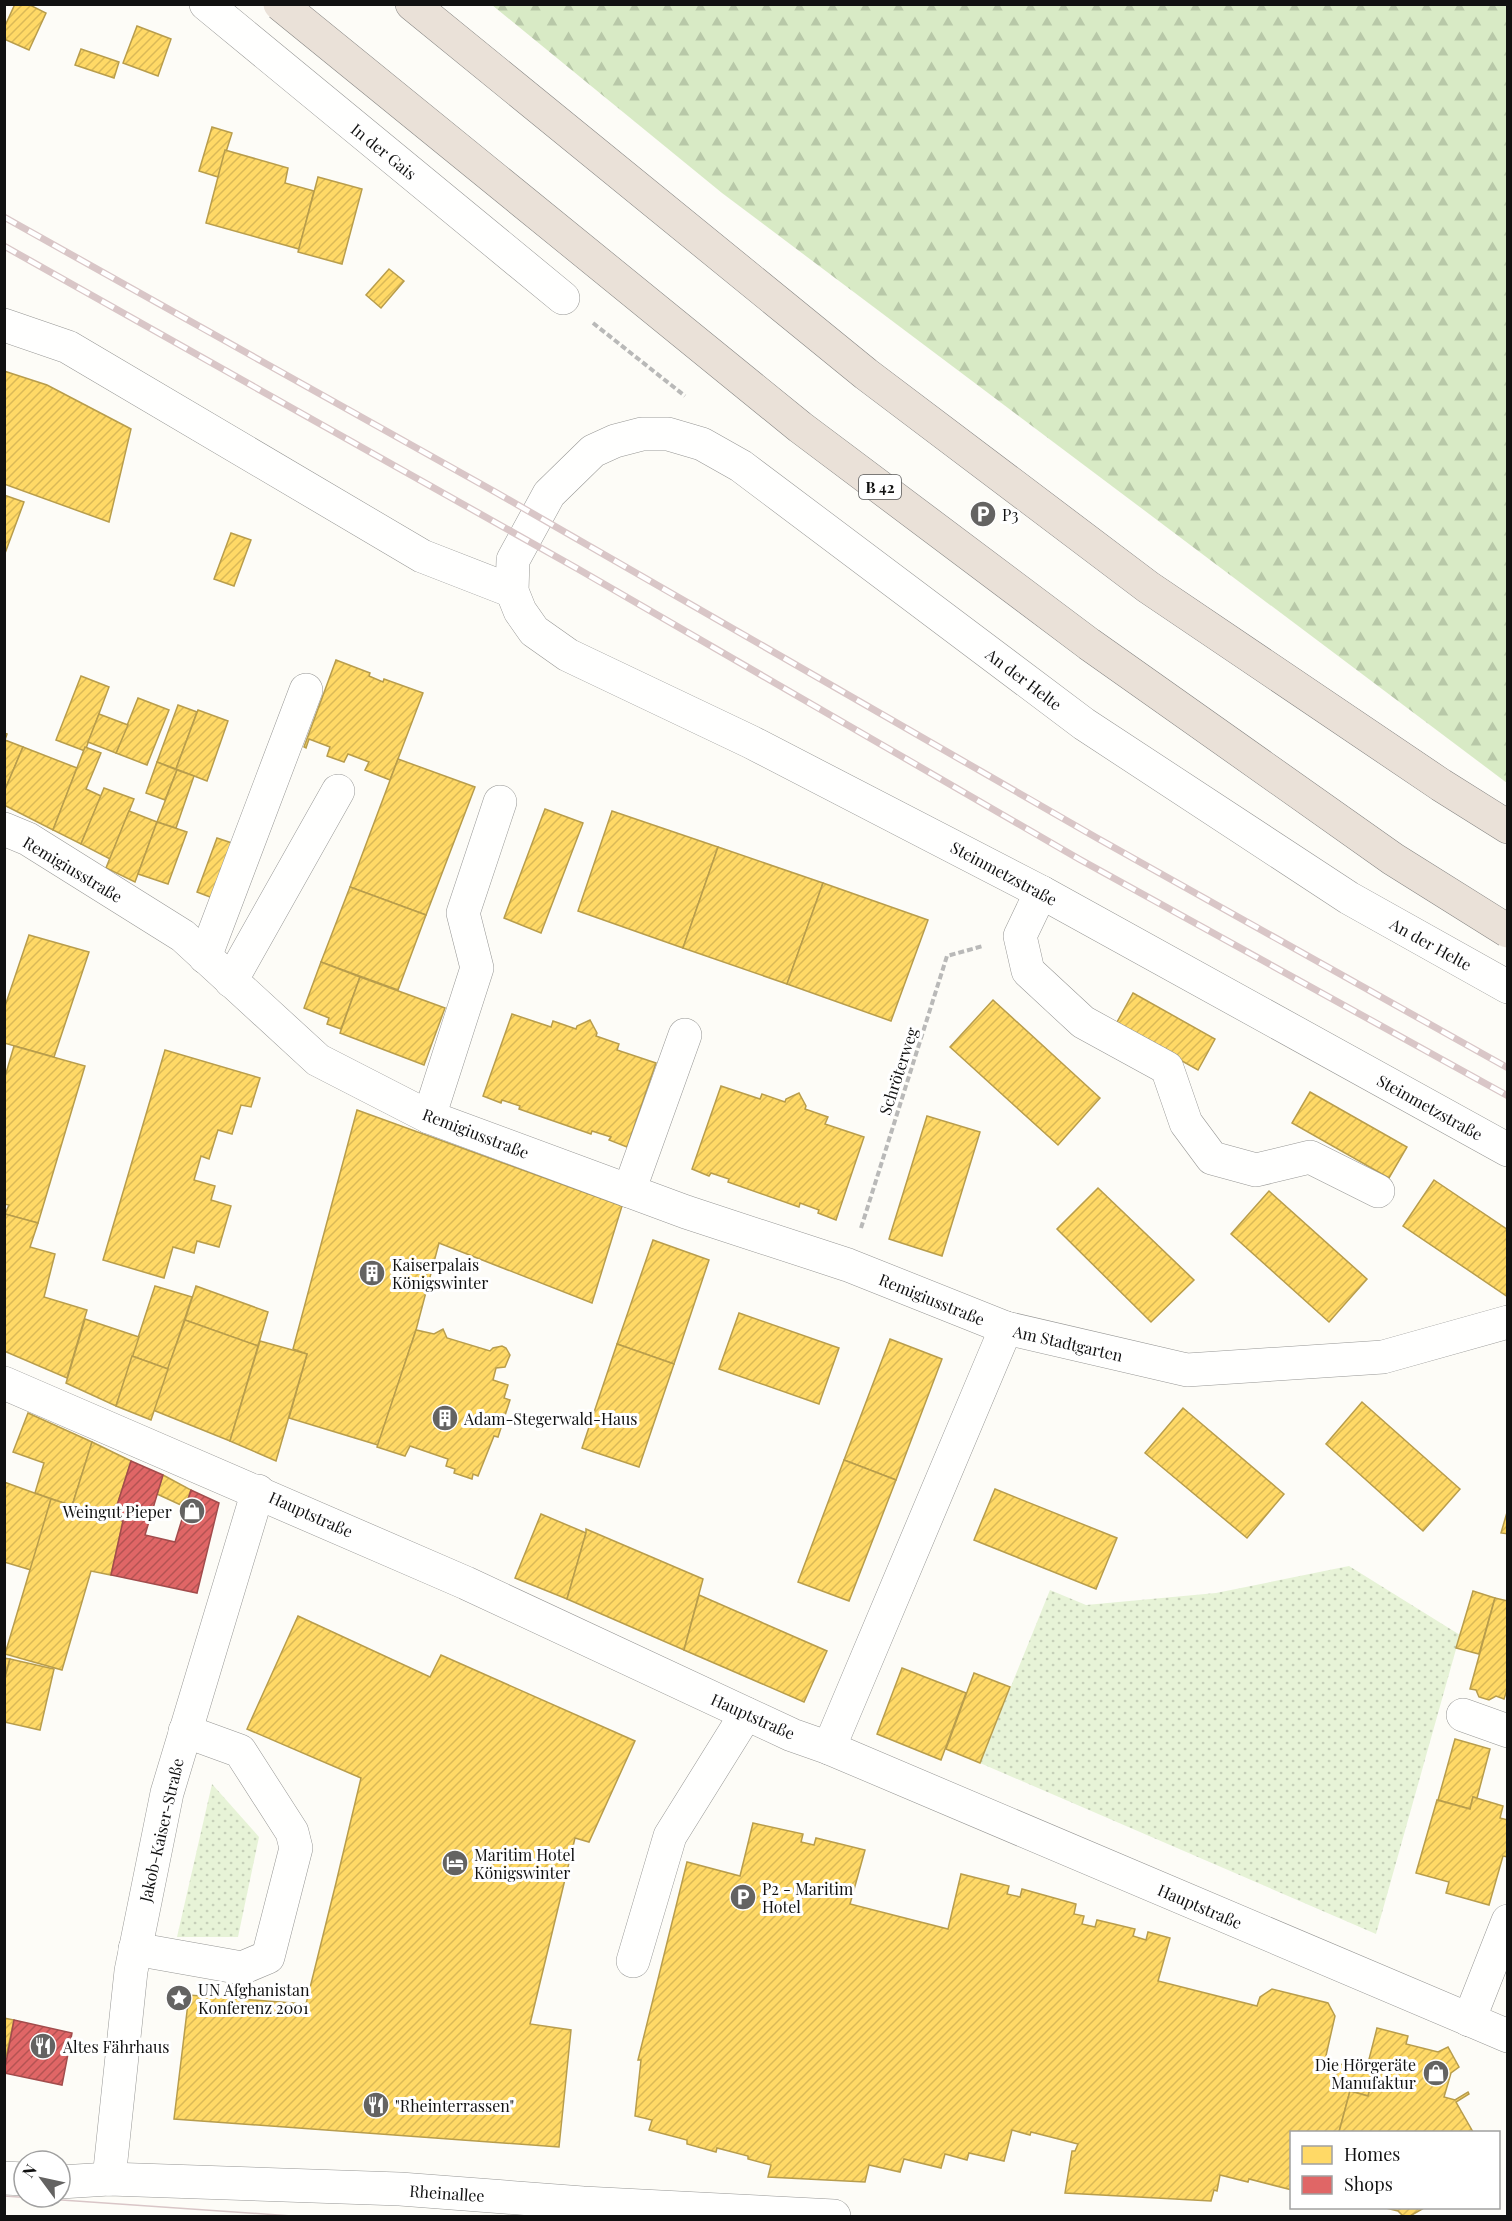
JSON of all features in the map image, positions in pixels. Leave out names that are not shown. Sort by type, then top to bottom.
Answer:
[{"type":"highway","name":"B 42","points":[[280,4],[809,434],[1089,644],[1393,859],[1508,931]]},
{"type":"highway","points":[[412,4],[866,374],[1148,587],[1441,785],[1508,827]]},
{"type":"street","name":"In der Gais","points":[[206,4],[562,298]]},
{"type":"street","points":[[4,325],[68,347],[422,556],[512,591]]},
{"type":"street","name":"An der Helte","points":[[512,591],[513,560],[549,494],[593,451],[615,441],[642,434],[668,434],[702,444],[741,466],[1084,724],[1349,898],[1508,987]]},
{"type":"street","name":"Steinmetzstraße","points":[[512,591],[520,611],[534,630],[568,655],[752,742],[1041,892],[1508,1150]]},
{"type":"street","points":[[205,957],[306,690]]},
{"type":"street","points":[[231,981],[338,791]]},
{"type":"street","points":[[429,1116],[477,968],[463,913],[500,802]]},
{"type":"street","name":"Remigiusstraße","points":[[4,829],[28,839],[183,936],[318,1060],[429,1116],[629,1191],[848,1265],[1006,1328]]},
{"type":"street","points":[[1041,892],[1020,936],[1028,971],[1083,1022],[1167,1068],[1186,1123],[1212,1158],[1256,1170],[1310,1157],[1378,1191]]},
{"type":"street","points":[[629,1191],[685,1035]]},
{"type":"street","name":"Am Stadtgarten","points":[[829,1748],[1006,1328],[1188,1370],[1383,1357],[1508,1322]]},
{"type":"street","name":"Hauptstraße","points":[[6,1390],[258,1491],[466,1582],[792,1735],[829,1748],[1508,2036]]},
{"type":"street","name":"Jakob-Kaiser-Straße","points":[[109,2179],[131,1971],[167,1793],[258,1491]]},
{"type":"street","points":[[633,1961],[670,1836],[746,1714]]},
{"type":"street","points":[[1463,1715],[1508,1731]]},
{"type":"street","points":[[135,1949],[242,1968],[268,1957],[296,1848],[292,1832],[240,1751],[185,1731]]},
{"type":"street","points":[[1469,2020],[1508,1922]]},
{"type":"street","name":"Rheinallee","points":[[72,2181],[109,2179],[400,2190],[834,2217]]},
{"type":"path","name":"Schröterweg","points":[[848,1265],[947,956],[1020,936]]},
{"type":"green space","points":[[492,5],[1507,5],[1507,783],[722,193]]},
{"type":"green space","points":[[1349,1566],[1460,1635],[1376,1934],[980,1763],[1050,1590],[1086,1605],[1216,1593]]},
{"type":"green space","points":[[212,1784],[259,1837],[238,1937],[177,1937]]},
{"type":"building: Homes","points":[[15,4],[28,4],[46,13],[29,50],[4,39],[4,28]]},
{"type":"building: Homes","points":[[137,26],[171,39],[158,76],[123,63]]},
{"type":"building: Homes","points":[[81,49],[119,62],[114,78],[75,65]]},
{"type":"building: Homes","points":[[212,127],[232,133],[218,177],[199,171]]},
{"type":"building: Homes","points":[[225,150],[288,168],[285,183],[314,191],[299,249],[206,223]]},
{"type":"building: Homes","points":[[318,177],[362,189],[342,264],[298,252]]},
{"type":"building: Homes","points":[[389,269],[404,281],[381,308],[366,295]]},
{"type":"building: Homes","points":[[4,371],[47,385],[131,429],[109,522],[4,484]]},
{"type":"building: Homes","points":[[4,495],[24,502],[4,556]]},
{"type":"building: Homes","points":[[231,533],[251,540],[234,586],[214,579]]},
{"type":"building: Homes","points":[[336,660],[370,673],[369,676],[383,682],[384,679],[423,693],[390,780],[365,770],[369,762],[348,754],[344,762],[327,756],[330,747],[309,739],[306,748],[304,747]]},
{"type":"building: Homes","points":[[81,676],[109,687],[85,751],[56,740]]},
{"type":"building: Homes","points":[[138,698],[169,710],[147,765],[116,753]]},
{"type":"building: Homes","points":[[178,705],[197,712],[176,769],[157,762]]},
{"type":"building: Homes","points":[[198,710],[228,721],[207,781],[176,769]]},
{"type":"building: Homes","points":[[99,714],[128,725],[116,753],[88,742]]},
{"type":"building: Homes","points":[[4,733],[7,734],[5,740],[23,747],[4,792]]},
{"type":"building: Homes","points":[[23,747],[77,768],[53,830],[4,805],[4,792]]},
{"type":"building: Homes","points":[[85,747],[101,753],[86,789],[101,796],[81,844],[53,830]]},
{"type":"building: Homes","points":[[398,759],[475,787],[426,915],[350,887]]},
{"type":"building: Homes","points":[[157,762],[177,770],[165,800],[146,793]]},
{"type":"building: Homes","points":[[177,770],[194,776],[176,828],[157,822]]},
{"type":"building: Homes","points":[[104,788],[134,799],[110,859],[81,844]]},
{"type":"building: Homes","points":[[545,809],[583,823],[541,933],[504,918]]},
{"type":"building: Homes","points":[[129,811],[157,822],[135,882],[106,868]]},
{"type":"building: Homes","points":[[612,811],[718,847],[683,948],[578,911]]},
{"type":"building: Homes","points":[[157,822],[187,832],[168,884],[138,874]]},
{"type":"building: Homes","points":[[217,838],[238,845],[218,900],[197,892]]},
{"type":"building: Homes","points":[[718,847],[823,883],[787,984],[683,948]]},
{"type":"building: Homes","points":[[823,883],[928,920],[891,1021],[787,984]]},
{"type":"building: Homes","points":[[350,887],[426,915],[398,990],[321,962]]},
{"type":"building: Homes","points":[[29,935],[89,952],[54,1057],[4,1043],[4,1009]]},
{"type":"building: Homes","points":[[321,962],[360,977],[341,1029],[327,1024],[329,1018],[304,1008]]},
{"type":"building: Homes","points":[[360,977],[445,1008],[424,1065],[340,1033]]},
{"type":"building: Homes","points":[[1133,993],[1215,1039],[1198,1070],[1116,1024]]},
{"type":"building: Homes","points":[[993,1000],[1100,1098],[1058,1145],[950,1047]]},
{"type":"building: Homes","points":[[512,1014],[551,1027],[553,1021],[576,1029],[577,1026],[590,1020],[597,1033],[596,1036],[619,1044],[617,1050],[656,1063],[627,1147],[609,1140],[611,1137],[592,1131],[591,1134],[519,1109],[520,1106],[502,1100],[501,1103],[483,1096]]},
{"type":"building: Homes","points":[[14,1046],[85,1066],[38,1223],[5,1214],[9,1205],[4,1204],[4,1080]]},
{"type":"building: Homes","points":[[165,1050],[260,1078],[251,1107],[241,1105],[232,1134],[218,1130],[209,1159],[201,1156],[194,1180],[215,1186],[211,1200],[231,1206],[219,1247],[197,1241],[194,1253],[173,1247],[164,1278],[103,1260]]},
{"type":"building: Homes","points":[[721,1086],[760,1099],[762,1094],[785,1102],[786,1099],[799,1093],[806,1106],[805,1109],[828,1117],[825,1124],[864,1137],[836,1220],[800,1203],[799,1207],[728,1182],[729,1179],[711,1173],[709,1176],[692,1169]]},
{"type":"building: Homes","points":[[1310,1092],[1407,1147],[1389,1178],[1292,1123]]},
{"type":"building: Homes","name":"Kaiserpalais Königswinter","points":[[357,1110],[622,1206],[592,1303],[439,1243],[416,1330],[378,1445],[289,1418],[307,1354],[293,1349]]},
{"type":"building: Homes","points":[[927,1116],[980,1132],[942,1256],[889,1239]]},
{"type":"building: Homes","points":[[1434,1180],[1508,1230],[1508,1297],[1403,1226]]},
{"type":"building: Homes","points":[[1098,1188],[1194,1280],[1151,1322],[1057,1229]]},
{"type":"building: Homes","points":[[1269,1191],[1367,1279],[1329,1322],[1231,1234]]},
{"type":"building: Homes","points":[[5,1214],[38,1223],[30,1247],[55,1254],[44,1297],[87,1310],[67,1378],[4,1351]]},
{"type":"building: Homes","points":[[653,1240],[709,1260],[674,1364],[617,1344]]},
{"type":"building: Homes","points":[[155,1286],[192,1297],[168,1369],[132,1356]]},
{"type":"building: Homes","points":[[196,1286],[268,1312],[258,1346],[185,1320]]},
{"type":"building: Homes","points":[[739,1313],[839,1348],[819,1404],[719,1369]]},
{"type":"building: Homes","points":[[85,1319],[139,1337],[116,1406],[66,1383]]},
{"type":"building: Homes","points":[[185,1320],[258,1346],[230,1441],[153,1410]]},
{"type":"building: Homes","name":"Adam-Stegerwald-Haus","points":[[443,1329],[447,1338],[490,1351],[502,1346],[510,1355],[505,1367],[496,1368],[493,1380],[508,1385],[504,1398],[510,1400],[498,1437],[494,1436],[478,1476],[473,1474],[472,1479],[454,1473],[455,1469],[446,1466],[448,1459],[410,1446],[405,1456],[377,1447],[416,1330],[434,1334]]},
{"type":"building: Homes","points":[[890,1339],[942,1359],[896,1480],[844,1460]]},
{"type":"building: Homes","points":[[260,1341],[307,1354],[276,1461],[230,1441]]},
{"type":"building: Homes","points":[[617,1344],[674,1364],[639,1467],[582,1448]]},
{"type":"building: Homes","points":[[132,1356],[168,1369],[151,1420],[116,1406]]},
{"type":"building: Homes","points":[[1362,1402],[1460,1489],[1423,1531],[1326,1444]]},
{"type":"building: Homes","points":[[1183,1408],[1284,1494],[1247,1538],[1145,1453]]},
{"type":"building: Homes","points":[[28,1413],[92,1442],[72,1506],[35,1493],[44,1463],[13,1452]]},
{"type":"building: Homes","points":[[92,1442],[131,1461],[113,1518],[72,1506]]},
{"type":"building: Homes","points":[[844,1460],[896,1480],[849,1601],[798,1582]]},
{"type":"building: Homes","points":[[163,1475],[191,1490],[185,1507],[157,1494]]},
{"type":"building: Homes","points":[[4,1482],[51,1499],[31,1570],[4,1562]]},
{"type":"building: Homes","points":[[995,1489],[1117,1538],[1096,1589],[974,1540]]},
{"type":"building: Homes","points":[[51,1499],[123,1521],[111,1575],[91,1571],[62,1670],[5,1654]]},
{"type":"building: Homes","points":[[1508,1509],[1508,1534],[1501,1533]]},
{"type":"building: Homes","points":[[541,1514],[586,1533],[567,1599],[515,1578]]},
{"type":"building: Homes","points":[[586,1529],[703,1579],[684,1650],[567,1599]]},
{"type":"building: Homes","points":[[1473,1591],[1495,1598],[1479,1654],[1456,1648]]},
{"type":"building: Homes","points":[[699,1595],[827,1651],[804,1702],[684,1650]]},
{"type":"building: Homes","points":[[1495,1598],[1508,1601],[1508,1687],[1504,1699],[1496,1696],[1489,1700],[1479,1697],[1476,1690],[1470,1689]]},
{"type":"building: Homes","name":"Maritim Hotel Königswinter","points":[[298,1616],[430,1677],[441,1655],[635,1741],[589,1842],[575,1838],[530,2024],[571,2030],[559,2147],[174,2119],[189,1995],[306,2004],[336,1883],[361,1778],[247,1729]]},
{"type":"building: Homes","points":[[4,1658],[10,1659],[4,1681]]},
{"type":"building: Homes","points":[[10,1659],[54,1669],[40,1730],[4,1722],[4,1681]]},
{"type":"building: Homes","points":[[902,1668],[966,1693],[941,1760],[877,1734]]},
{"type":"building: Homes","points":[[974,1673],[1010,1687],[980,1763],[946,1749]]},
{"type":"building: Homes","points":[[1455,1739],[1490,1749],[1477,1798],[1473,1797],[1470,1809],[1438,1800]]},
{"type":"building: Homes","points":[[1473,1797],[1503,1806],[1500,1818],[1508,1820],[1508,1857],[1503,1856],[1489,1905],[1446,1893],[1449,1882],[1416,1873],[1437,1800],[1470,1809]]},
{"type":"building: Homes","points":[[753,1823],[803,1834],[801,1842],[814,1845],[816,1838],[865,1850],[850,1904],[948,1929],[961,1874],[1009,1886],[1007,1894],[1020,1897],[1022,1889],[1076,1904],[1074,1914],[1084,1916],[1082,1924],[1095,1927],[1097,1920],[1135,1929],[1133,1936],[1146,1940],[1148,1932],[1170,1938],[1158,1981],[1257,2006],[1260,1997],[1272,1989],[1328,2003],[1335,2016],[1325,2060],[1374,2075],[1368,2096],[1350,2091],[1339,2131],[1290,2131],[1290,2189],[1249,2179],[1248,2182],[1220,2175],[1217,2191],[1214,2190],[1211,2201],[1065,2193],[1072,2151],[1075,2151],[1078,2144],[1031,2132],[1030,2135],[1012,2130],[1004,2161],[969,2153],[967,2160],[945,2154],[941,2168],[904,2159],[900,2172],[869,2165],[865,2182],[768,2177],[771,2165],[717,2148],[716,2152],[687,2144],[687,2140],[649,2130],[652,2120],[635,2116],[641,2060],[638,2060],[687,1862],[740,1876]]},
{"type":"building: Homes","points":[[4,2018],[14,2020],[4,2066]]},
{"type":"building: Homes","points":[[1377,2028],[1408,2036],[1406,2044],[1438,2052],[1448,2047],[1459,2067],[1451,2073],[1444,2097],[1455,2100],[1468,2092],[1469,2094],[1456,2102],[1472,2131],[1339,2131],[1350,2091],[1368,2096],[1374,2075],[1366,2071]]},
{"type":"building: Homes","points":[[1390,2209],[1422,2209],[1410,2216],[1403,2216],[1398,2211]]},
{"type":"building: Shops","points":[[131,1461],[163,1475],[145,1535],[175,1542],[191,1490],[219,1503],[197,1593],[111,1575],[123,1521],[113,1518]]},
{"type":"building: Shops","points":[[14,2020],[72,2033],[62,2085],[4,2073]]},
{"type":"tram line","points":[[4,2196],[292,2216]]},
{"type":"railway","points":[[4,217],[497,493],[1097,838],[1508,1068]]},
{"type":"railway","points":[[4,246],[578,569],[1079,859],[1508,1096]]},
{"type":"place","name":"P3","points":[[983,514]]},
{"type":"place","name":"Kaiserpalais Königswinter","points":[[372,1273]]},
{"type":"place","name":"Adam-Stegerwald-Haus","points":[[445,1418]]},
{"type":"place","name":"Weingut Pieper","points":[[192,1511]]},
{"type":"place","name":"Maritim Hotel Königswinter","points":[[455,1863]]},
{"type":"place","name":"P2 - Maritim Hotel","points":[[743,1897]]},
{"type":"place","name":"UN Afghanistan Konferenz 2001","points":[[179,1998]]},
{"type":"place","name":"Altes Fährhaus","points":[[43,2046]]},
{"type":"place","name":"Die Hörgeräte Manufaktur","points":[[1436,2073]]},
{"type":"place","name":"\"Rheinterrassen\"","points":[[376,2105]]}]
